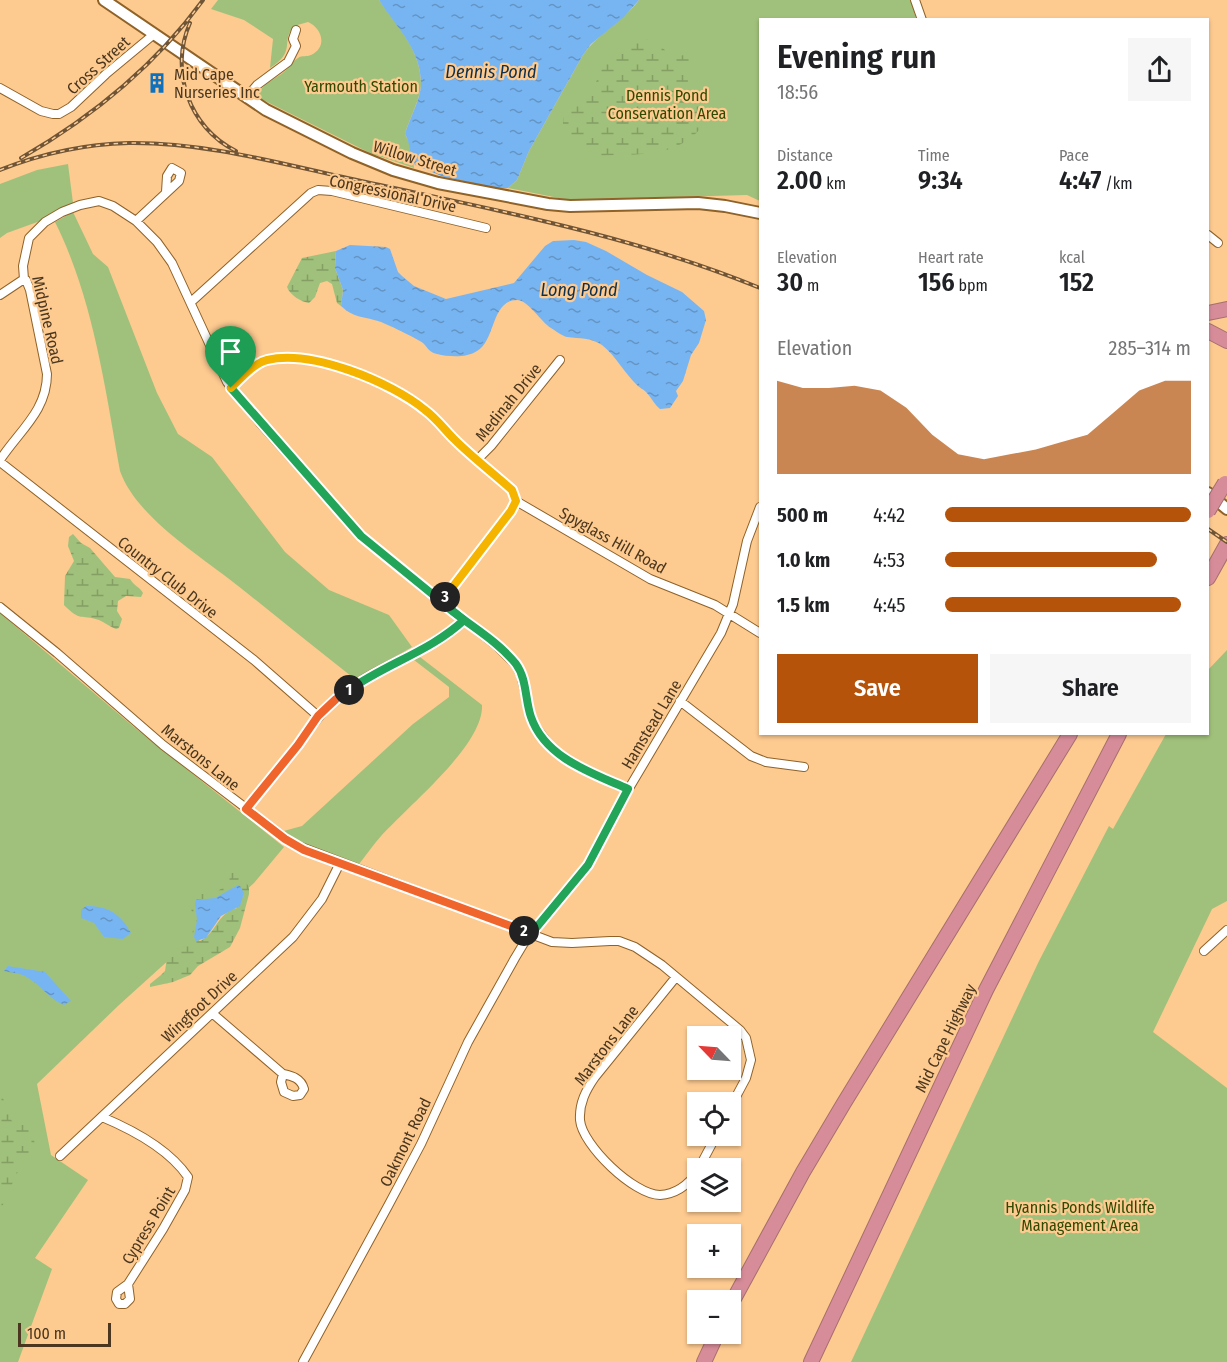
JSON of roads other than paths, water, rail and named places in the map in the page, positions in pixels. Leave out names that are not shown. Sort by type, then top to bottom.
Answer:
[{"type":"highway","points":[[1209,313],[1227,309]]},
{"type":"highway","points":[[1209,331],[1227,340]]},
{"type":"highway","points":[[1209,509],[1226,481]]},
{"type":"highway","points":[[1209,576],[1227,544]]},
{"type":"highway","points":[[739,1290],[808,1162],[1069,735]]},
{"type":"highway","name":"Mid Cape Highway","points":[[811,1362],[981,1000],[1118,735]]},
{"type":"highway","points":[[704,1362],[712,1344]]},
{"type":"main road","name":"Willow Street","points":[[104,0],[246,98],[279,117],[367,160],[393,170],[438,183],[548,204],[579,206],[698,203],[759,213]]},
{"type":"main road","points":[[1209,494],[1227,509]]},
{"type":"street","points":[[915,0],[920,18]]},
{"type":"street","points":[[246,98],[257,84],[288,62],[299,48],[293,39],[296,30]]},
{"type":"street","name":"Cross Street","points":[[0,88],[41,111],[59,114],[71,107],[153,35]]},
{"type":"street","name":"Congressional Drive","points":[[192,302],[311,192],[318,190],[332,191],[486,228]]},
{"type":"street","points":[[136,221],[166,192]]},
{"type":"street","name":"Midpine Road","points":[[0,461],[41,406],[47,386],[47,374],[30,290],[24,279],[23,266],[29,238],[45,222],[80,205],[99,201],[113,206],[136,221],[165,253],[192,302],[214,355],[231,388],[361,536],[496,645],[516,665],[523,680],[531,716],[539,734],[546,742],[574,764],[628,789]]},
{"type":"street","points":[[1209,236],[1218,243]]},
{"type":"street","points":[[0,295],[24,279]]},
{"type":"street","points":[[231,388],[247,373],[267,360],[311,360],[332,364],[376,381],[416,403],[512,490],[516,501],[511,511],[441,602]]},
{"type":"street","name":"Medinah Drive","points":[[477,460],[491,446],[560,360]]},
{"type":"street","name":"Country Club Drive","points":[[0,461],[254,660],[318,716]]},
{"type":"street","name":"Spyglass Hill Road","points":[[516,501],[650,579],[715,604],[759,632]]},
{"type":"street","name":"Hamstead Lane","points":[[531,934],[588,865],[628,789],[730,613],[757,525]]},
{"type":"street","name":"Marstons Lane","points":[[0,607],[36,635],[163,745],[293,844],[552,942],[619,941],[645,952],[740,1030],[746,1038],[751,1060],[746,1078],[739,1092]]},
{"type":"street","points":[[246,809],[298,745],[318,716],[336,699],[355,685],[445,635],[464,620]]},
{"type":"street","points":[[680,701],[751,756],[766,762],[804,767]]},
{"type":"street","name":"Wingfoot Drive","points":[[60,1156],[300,929],[322,899],[340,863]]},
{"type":"street","points":[[1204,951],[1227,930]]},
{"type":"street","name":"Oakmont Road","points":[[303,1362],[421,1144],[468,1042],[520,949],[531,934]]},
{"type":"street","name":"Marstons Lane","points":[[676,977],[595,1077],[584,1095],[580,1119],[584,1136],[594,1150],[641,1190],[652,1194],[669,1193],[687,1183]]},
{"type":"street","points":[[212,1013],[283,1074]]},
{"type":"street","name":"Cypress Point","points":[[102,1117],[164,1152],[181,1167],[188,1177],[185,1190],[174,1212],[128,1284]]},
{"type":"water","name":"Dennis Pond","points":[[379,0],[639,0],[624,17],[591,44],[529,151],[517,180],[508,188],[497,188],[444,177],[415,165],[405,134],[419,96],[420,71],[412,49]]},
{"type":"water","name":"Long Pond","points":[[553,241],[586,242],[606,251],[682,292],[704,311],[706,320],[699,343],[691,355],[683,381],[676,391],[678,396],[670,408],[660,409],[633,381],[612,354],[598,342],[561,335],[521,301],[509,302],[502,306],[483,346],[468,355],[458,356],[434,353],[409,335],[381,322],[354,315],[341,306],[343,290],[335,268],[336,251],[350,245],[390,249],[398,272],[402,276],[414,286],[446,299],[514,283],[545,246]]},
{"type":"water","points":[[238,885],[244,893],[240,906],[221,916],[206,938],[196,941],[194,937],[197,920],[196,900],[215,898]]},
{"type":"water","points":[[86,906],[101,907],[113,912],[131,933],[123,939],[104,937],[94,923],[81,918],[81,910]]},
{"type":"water","points":[[8,966],[45,972],[71,1001],[64,1005],[25,976],[4,971]]},
{"type":"railway","points":[[21,158],[73,125],[121,88],[164,47],[203,0]]},
{"type":"railway","points":[[190,23],[184,41],[182,60],[183,78],[188,96],[195,113],[206,128],[236,151]]},
{"type":"railway","points":[[0,170],[31,159],[96,145],[129,143],[189,146],[278,162],[566,226],[664,254],[759,288]]},
{"type":"railway","points":[[1209,530],[1227,542]]},
{"type":"place","name":"Mid Cape Nurseries Inc","points":[[157,83]]},
{"type":"park label","name":"Yarmouth Station","points":[[361,86]]},
{"type":"park label","name":"Dennis Pond Conservation Area","points":[[667,104]]},
{"type":"park label","name":"Hyannis Ponds Wildlife Management Area","points":[[1080,1216]]}]
